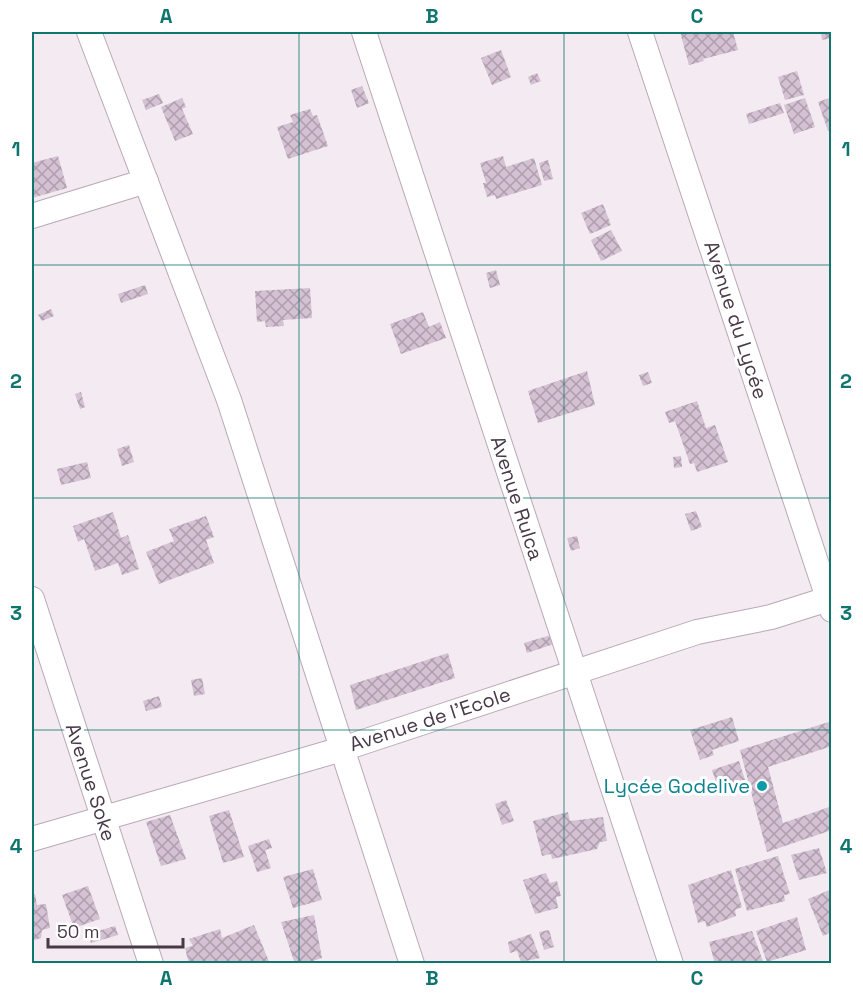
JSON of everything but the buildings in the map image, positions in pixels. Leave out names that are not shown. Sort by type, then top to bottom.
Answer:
[{"type":"street","points":[[89,32],[229,400],[412,963]]},
{"type":"street","name":"Avenue Rulca","points":[[364,32],[671,963]]},
{"type":"street","name":"Avenue du Lycée","points":[[640,32],[830,604]]},
{"type":"street","points":[[32,216],[146,181]]},
{"type":"street","name":"Avenue Soke","points":[[32,599],[151,963]]},
{"type":"street","name":"Avenue de l'Ecole","points":[[32,839],[342,749],[697,632],[830,604]]},
{"type":"place","name":"Lycée Godelive","points":[[762,786]]}]
